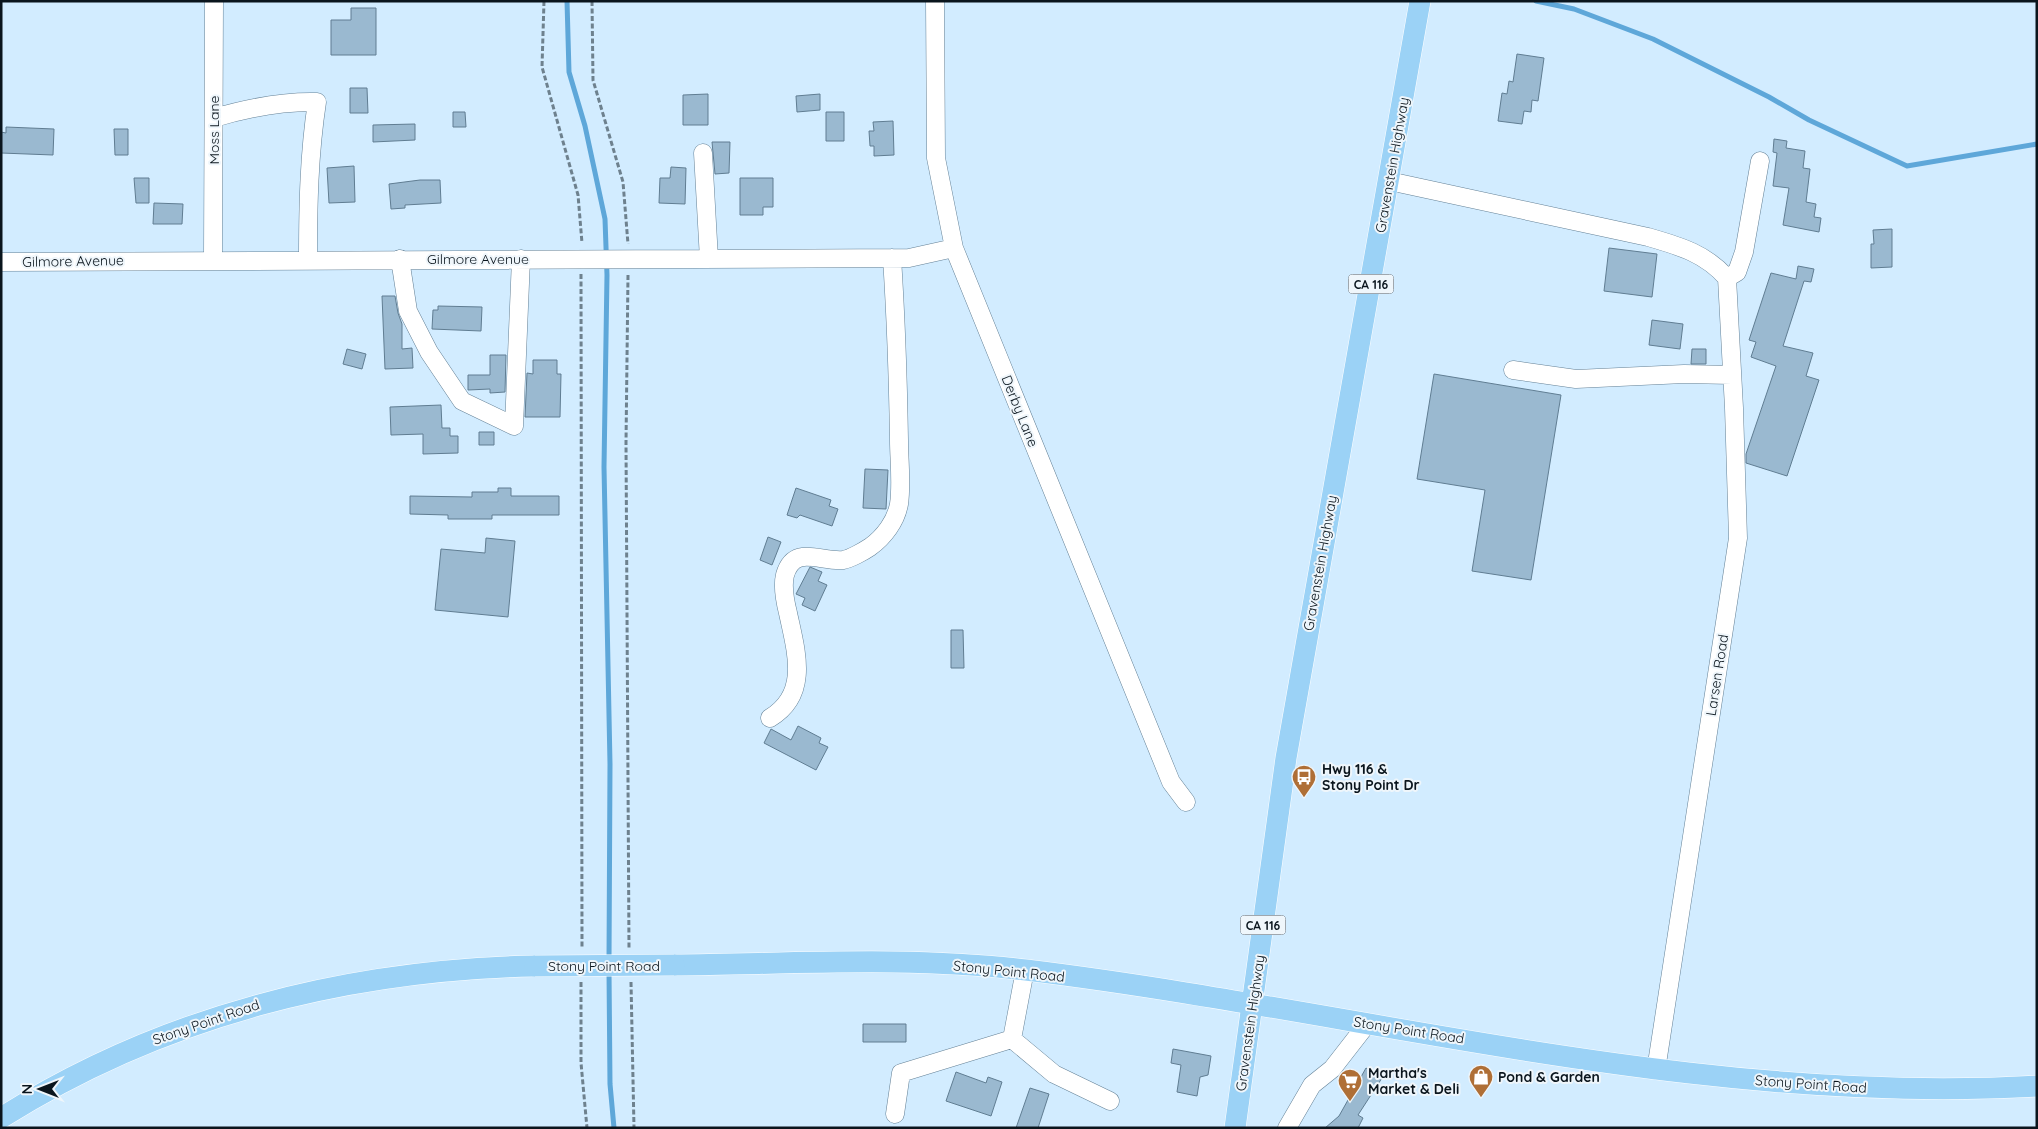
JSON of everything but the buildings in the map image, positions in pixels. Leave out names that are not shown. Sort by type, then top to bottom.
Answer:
[{"type":"main road","name":"Gravenstein Highway","points":[[1235,1128],[1289,738],[1420,1]]},
{"type":"main road","name":"Stony Point Road","points":[[1,1118],[32,1098],[91,1067],[150,1041],[266,1002],[386,977],[456,970],[535,966],[924,963],[1025,970],[1703,1076],[1853,1087],[1932,1089],[2037,1086]]},
{"type":"street","name":"Moss Lane","points":[[213,259],[214,1]]},
{"type":"street","name":"Derby Lane","points":[[935,1],[936,158],[954,248],[1171,782],[1186,802]]},
{"type":"street","points":[[214,118],[251,108],[296,102],[317,102],[308,188],[308,259]]},
{"type":"street","points":[[703,153],[709,258]]},
{"type":"street","points":[[1389,181],[1648,236],[1685,248],[1714,264],[1727,278],[1737,272],[1744,252],[1760,161]]},
{"type":"street","name":"Gilmore Avenue","points":[[1,262],[213,259],[909,258],[954,248]]},
{"type":"street","points":[[770,718],[784,710],[790,702],[796,676],[796,659],[784,594],[784,578],[788,565],[793,560],[804,557],[844,560],[870,548],[885,534],[899,504],[898,370],[892,258]]},
{"type":"street","points":[[400,259],[408,312],[429,352],[462,401],[514,426],[521,259]]},
{"type":"street","name":"Larsen Road","points":[[1656,1070],[1738,538],[1727,278]]},
{"type":"street","points":[[1512,370],[1576,380],[1684,374],[1732,375]]},
{"type":"street","points":[[1012,1039],[1025,970]]},
{"type":"street","points":[[1287,1128],[1312,1085],[1332,1069],[1367,1024]]},
{"type":"street","points":[[1012,1039],[1054,1074],[1110,1101]]},
{"type":"street","points":[[895,1114],[901,1073],[1012,1039]]},
{"type":"path","points":[[544,1],[542,67],[578,195],[588,259],[580,276],[579,534],[582,956]]},
{"type":"path","points":[[592,1],[593,80],[623,182],[630,956]]},
{"type":"path","points":[[631,974],[634,1128]]},
{"type":"path","points":[[582,975],[581,1062],[587,1128]]},
{"type":"waterway","points":[[567,1],[569,72],[585,126],[605,219],[607,275],[604,467],[610,764],[609,960]]},
{"type":"waterway","points":[[1536,1],[1574,9],[1653,39],[1769,97],[1809,120],[1907,166],[2037,144]]},
{"type":"waterway","points":[[609,971],[610,1084],[614,1128]]},
{"type":"place","name":"Hwy 116 & Stony Point Dr","points":[[1304,798]]},
{"type":"place","name":"Pond & Garden","points":[[1481,1098]]},
{"type":"place","name":"Martha's Market & Deli","points":[[1350,1102]]}]
